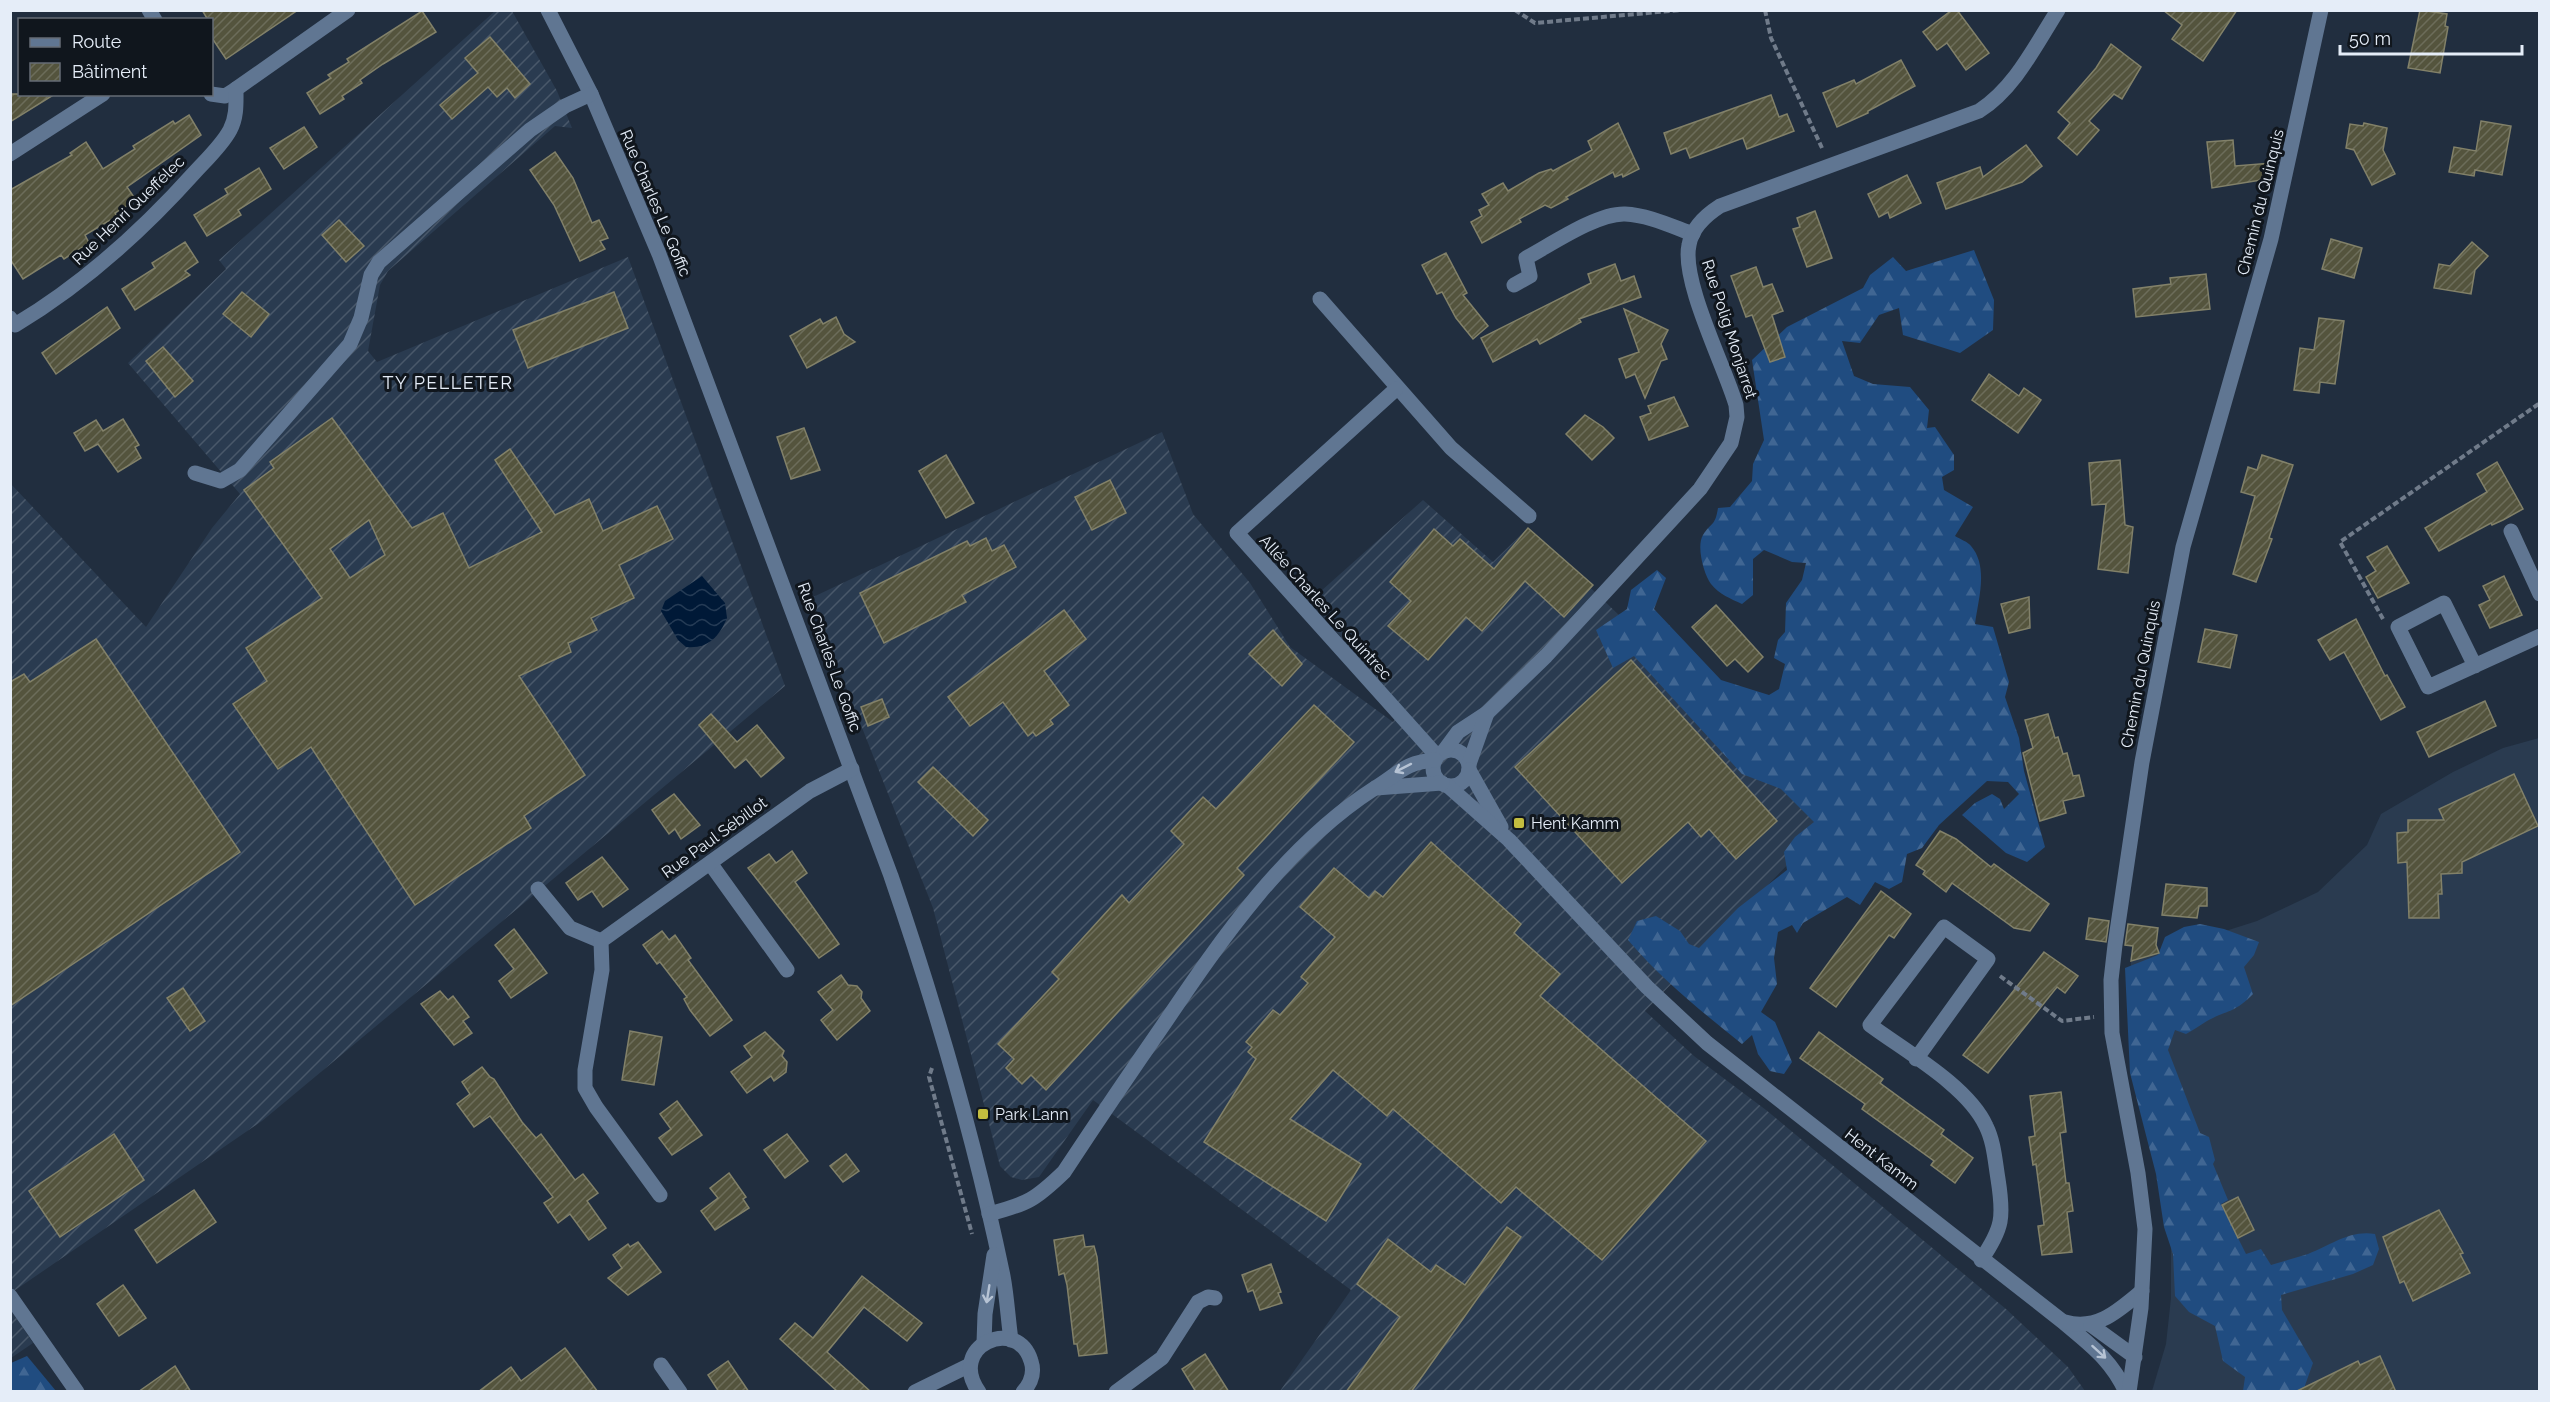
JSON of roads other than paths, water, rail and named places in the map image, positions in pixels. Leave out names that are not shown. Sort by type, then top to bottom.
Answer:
[{"type":"street","points":[[213,94],[225,96],[348,10]]},
{"type":"street","name":"Rue Charles Le Goffic","points":[[548,10],[591,94],[659,254],[852,769],[918,956],[970,1134],[996,1246],[1011,1340]]},
{"type":"street","points":[[1514,285],[1530,276],[1526,258],[1591,224],[1614,215],[1646,218],[1693,234],[1704,218],[1720,206],[1821,167],[1979,111],[1990,104],[2016,75],[2058,10]]},
{"type":"street","name":"Chemin du Quinquis","points":[[2128,1392],[2135,1357],[2145,1261],[2143,1206],[2132,1137],[2114,1057],[2110,1016],[2115,945],[2142,762],[2177,573],[2204,468],[2271,239],[2321,10]]},
{"type":"street","name":"Rue Henri Queffélec","points":[[10,318],[15,325],[72,287],[180,189],[230,130],[236,107],[236,89]]},
{"type":"street","points":[[195,473],[221,481],[240,470],[350,344],[361,318],[371,275],[379,262],[530,130],[565,106],[591,94]]},
{"type":"street","points":[[10,154],[100,96]]},
{"type":"street","name":"Rue Polig Monjarret","points":[[1439,756],[1458,732],[1487,713],[1586,616],[1710,477],[1731,443],[1737,417],[1736,405],[1692,282],[1688,249],[1693,234]]},
{"type":"street","points":[[1320,299],[1396,389],[1451,448],[1528,516]]},
{"type":"street","name":"Allée Charles Le Quintrec","points":[[1396,389],[1237,533],[1439,756]]},
{"type":"street","points":[[2511,531],[2540,594]]},
{"type":"street","points":[[2475,666],[2444,603],[2398,627],[2428,687],[2475,666],[2540,636]]},
{"type":"street","name":"Rue Polig Monjarret","points":[[1469,767],[1487,713]]},
{"type":"street","points":[[989,1214],[1025,1204],[1041,1194],[1064,1172],[1186,990],[1243,914],[1318,832],[1357,798],[1376,788],[1409,764],[1458,751],[1469,767],[1461,783],[1376,788]]},
{"type":"street","points":[[1439,756],[1434,772],[1445,784]]},
{"type":"street","name":"Hent Kamm","points":[[1469,767],[1509,840]]},
{"type":"street","name":"Rue Paul Sébillot","points":[[601,941],[810,790],[852,769]]},
{"type":"street","name":"Hent Kamm","points":[[1445,784],[1509,840],[1647,987],[1700,1036],[1981,1260],[2062,1321],[2104,1356],[2116,1370],[2128,1392]]},
{"type":"street","points":[[710,863],[787,970]]},
{"type":"street","points":[[538,889],[570,928],[601,941],[602,970],[585,1070],[585,1088],[596,1107],[660,1195]]},
{"type":"street","points":[[1916,1059],[1988,959],[1944,927],[1870,1025],[1972,1104],[1990,1136],[2003,1216],[1997,1237],[1981,1260]]},
{"type":"street","name":"Rue Charles Le Goffic","points":[[984,1343],[985,1314],[996,1246]]},
{"type":"street","points":[[2091,1325],[2117,1312],[2142,1291]]},
{"type":"street","points":[[10,1296],[77,1392]]},
{"type":"street","points":[[1116,1392],[1162,1358],[1198,1302],[1208,1297],[1215,1298]]},
{"type":"street","name":"Hent Kamm","points":[[2062,1321],[2091,1325],[2135,1357]]},
{"type":"street","points":[[979,1392],[972,1383],[970,1365],[977,1349],[984,1343],[1002,1338],[1011,1340],[1024,1348],[1029,1355],[1033,1370],[1029,1388]]},
{"type":"street","points":[[661,1365],[680,1392]]},
{"type":"street","points":[[915,1392],[970,1365]]},
{"type":"water","points":[[702,576],[725,603],[727,618],[720,631],[707,644],[686,647],[678,640],[661,611],[665,601]]},
{"type":"place","name":"Hent Kamm","points":[[1519,823]]},
{"type":"place","name":"Park Lann","points":[[983,1114]]},
{"type":"district","name":"TY PELLETER","points":[[448,383]]}]
